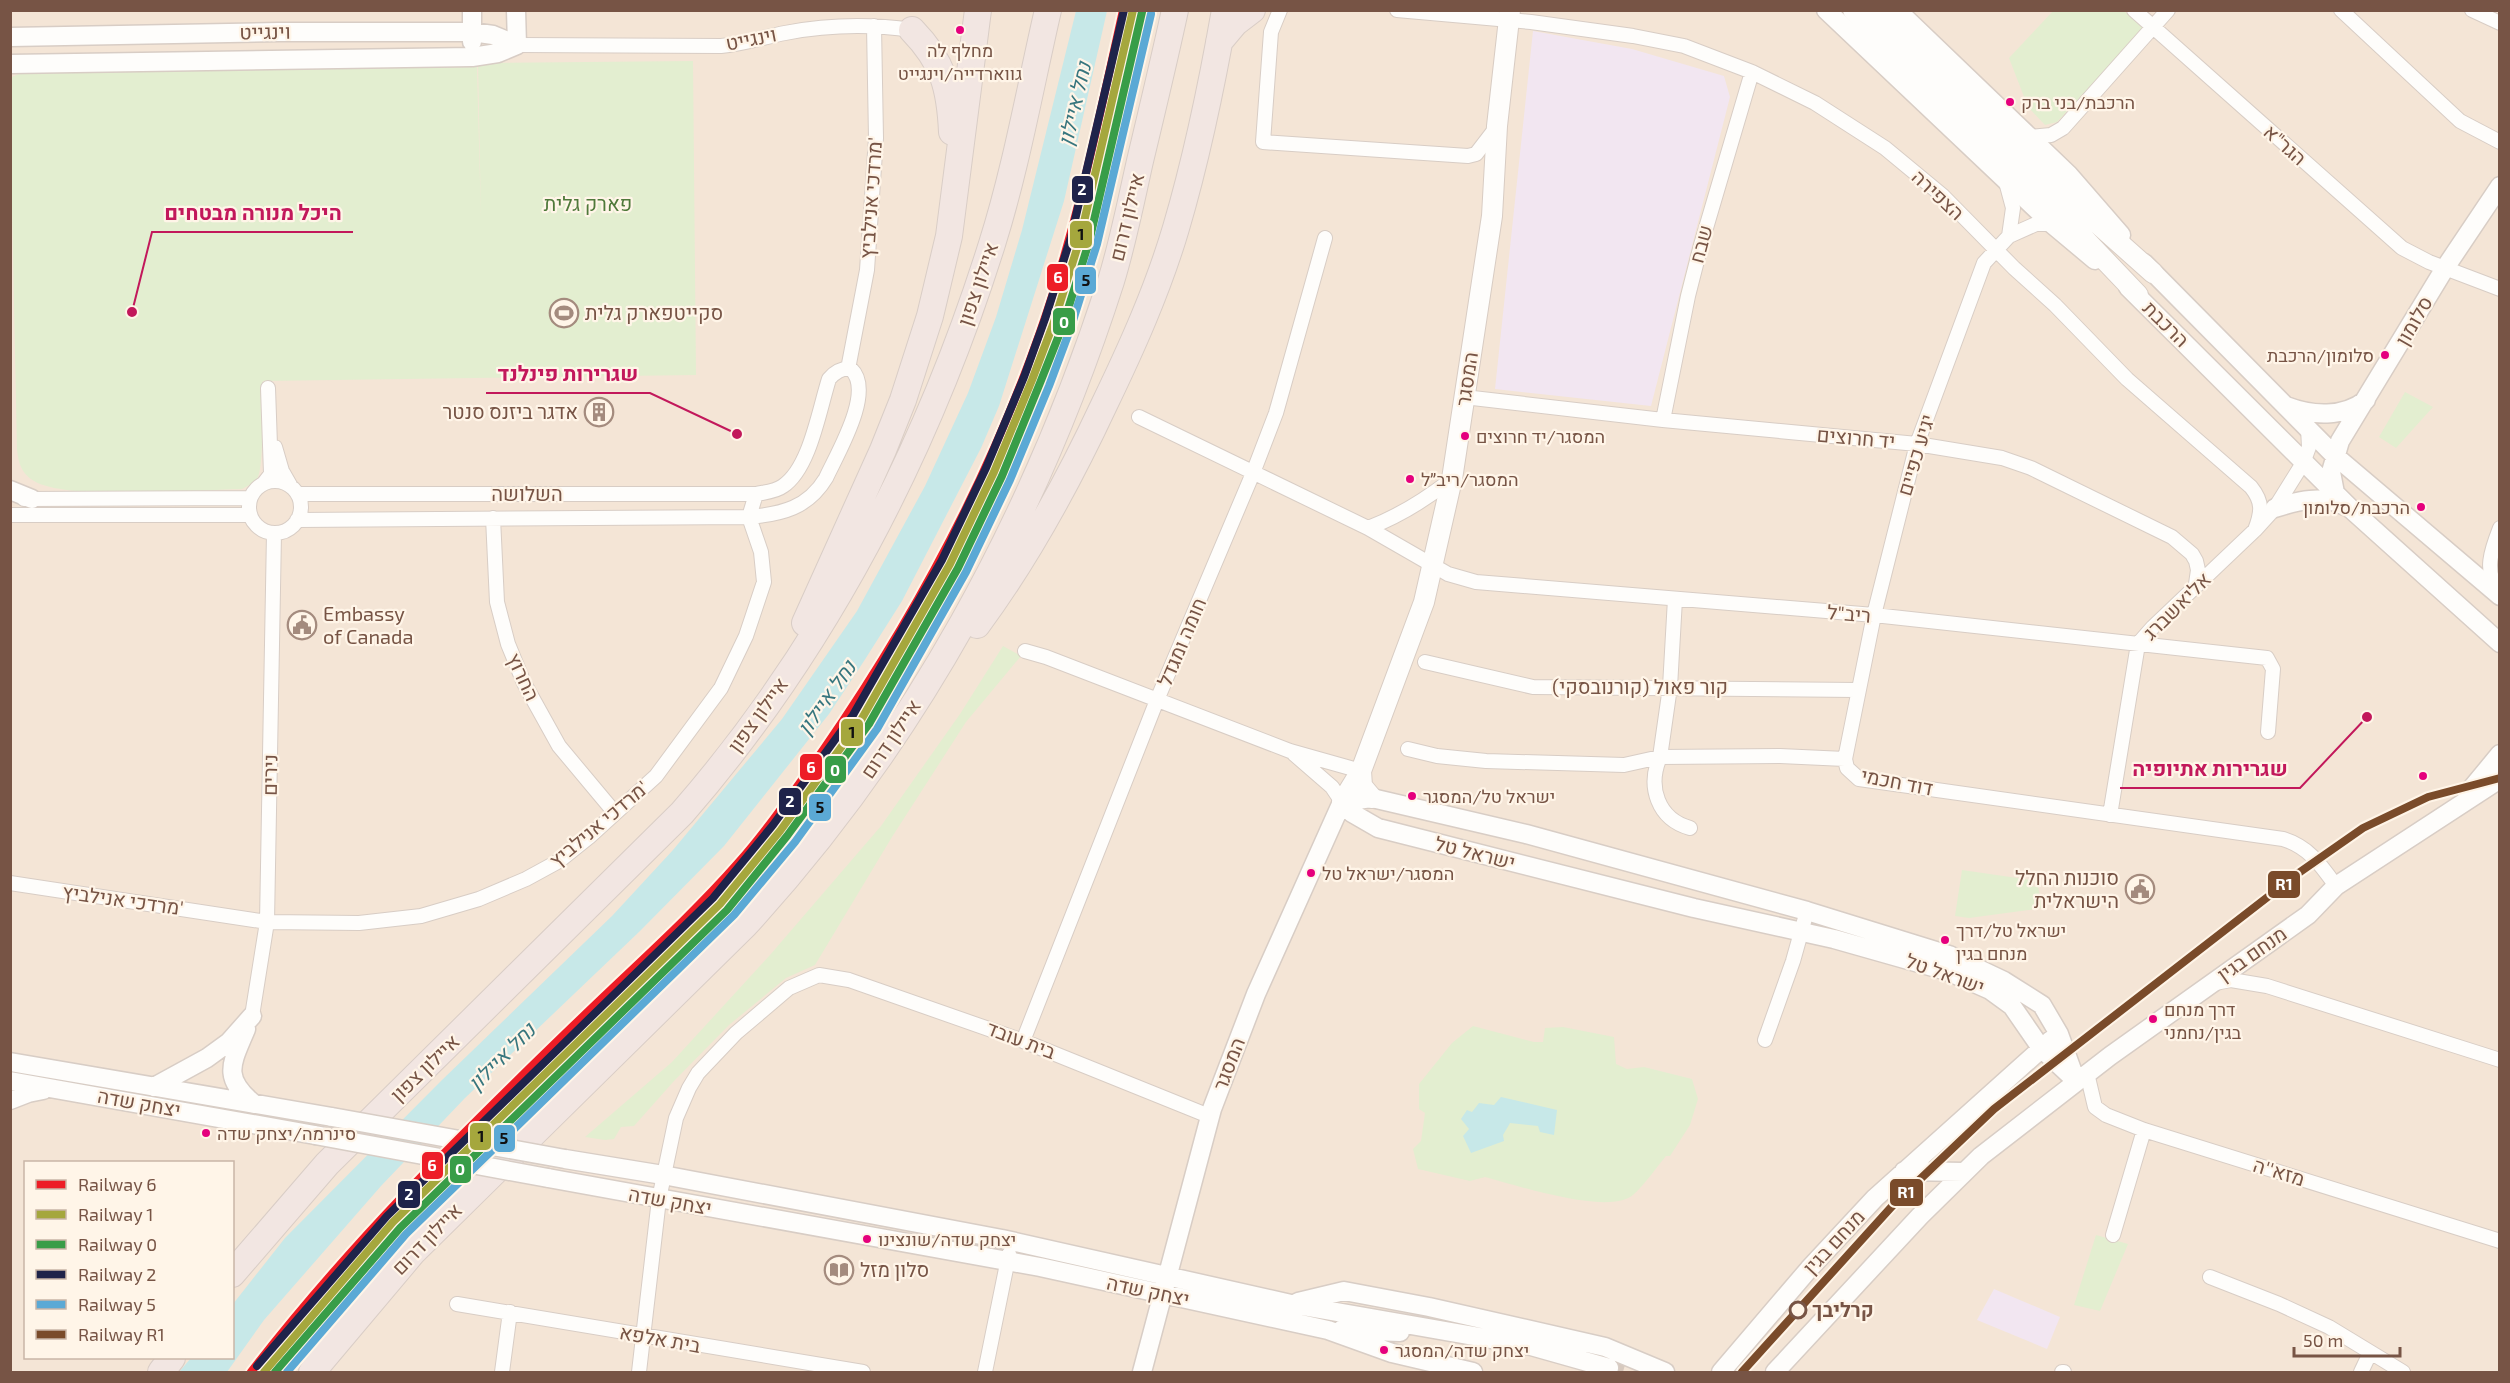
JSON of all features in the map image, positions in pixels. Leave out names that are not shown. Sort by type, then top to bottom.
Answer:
[{"type":"highway","points":[[768,702],[865,495],[903,400],[941,274],[956,185],[978,10]]},
{"type":"highway","name":"איילון צפון","points":[[234,1272],[327,1164],[657,840],[712,777],[812,639],[861,555],[903,473],[946,372],[995,235],[1048,10]]},
{"type":"highway","name":"איילון דרום","points":[[312,1372],[380,1288],[419,1246],[773,895],[830,826],[935,672],[1014,526],[1067,403],[1093,335],[1119,249],[1175,10]]},
{"type":"highway","points":[[878,758],[996,600],[1028,552],[1103,408],[1149,306],[1176,230],[1198,146],[1225,10]]},
{"type":"highway","points":[[1219,42],[1235,22],[1252,10]]},
{"type":"highway","points":[[912,30],[932,52],[946,84],[951,107],[956,185]]},
{"type":"highway","points":[[161,1372],[171,1359]]},
{"type":"main road","points":[[1853,10],[2058,212],[2138,295]]},
{"type":"main road","points":[[1876,10],[2071,200],[2153,273]]},
{"type":"main road","name":"המסגר","points":[[1342,802],[1361,771],[1424,602],[1452,479],[1492,216],[1497,126],[1509,15]]},
{"type":"main road","points":[[1361,771],[1362,786],[1372,798]]},
{"type":"street","points":[[472,10],[472,57]]},
{"type":"street","points":[[516,10],[517,45]]},
{"type":"street","points":[[1280,10],[1271,32],[1263,142],[1468,156],[1476,154],[1497,126]]},
{"type":"street","name":"הצפירה","points":[[1397,10],[1509,15],[1684,46],[1752,72],[1815,103],[1885,148],[1943,196],[1995,250],[2055,305],[2144,394],[2258,495],[2261,512],[2255,530]]},
{"type":"street","name":"הרכבת","points":[[1826,10],[2052,224],[2138,295],[2303,463],[2499,643]]},
{"type":"street","name":"הרכבת","points":[[1897,10],[2068,174],[2153,273],[2334,455],[2499,595]]},
{"type":"street","name":"הגר\"א","points":[[2134,10],[2393,241],[2415,255],[2499,289]]},
{"type":"street","points":[[2030,137],[2051,135],[2062,128],[2168,10]]},
{"type":"street","points":[[2341,10],[2460,121],[2499,142]]},
{"type":"street","points":[[2472,10],[2499,23]]},
{"type":"street","name":"וינגייט","points":[[10,37],[279,32],[472,32],[493,35],[517,45],[721,46],[745,44],[795,31],[874,26],[912,30]]},
{"type":"street","name":"מרדכי אנילביץ'","points":[[848,369],[867,270],[876,138],[874,26]]},
{"type":"street","name":"וינגייט","points":[[10,64],[472,57],[498,53],[517,45]]},
{"type":"street","name":"שבח","points":[[1663,420],[1688,296],[1701,245],[1752,72]]},
{"type":"street","points":[[2006,180],[2013,208],[2009,236]]},
{"type":"street","name":"סלומון","points":[[2335,493],[2331,472],[2334,455],[2445,268],[2499,186]]},
{"type":"street","name":"יגיע כפיים","points":[[1845,759],[1857,690],[1874,615],[1917,444],[1984,263],[2009,236],[2036,224],[2052,224]]},
{"type":"street","name":"חומה ומגדל","points":[[1023,1041],[1157,700],[1276,413],[1325,238]]},
{"type":"street","points":[[848,369],[858,378],[859,400],[855,414],[820,487],[796,508],[771,515],[749,517],[756,494],[773,491],[793,477],[807,449],[829,379],[836,372],[848,369]]},
{"type":"street","points":[[268,388],[271,474],[250,498],[250,515],[259,528],[274,533],[291,527],[300,512],[294,490],[276,454],[270,422]]},
{"type":"street","name":"יד חרוצים","points":[[1464,397],[1663,420],[1917,444],[2002,458],[2047,476],[2172,537],[2192,554],[2196,561],[2198,570],[2196,584]]},
{"type":"street","points":[[2286,406],[2305,412],[2338,412],[2359,405],[2367,399]]},
{"type":"street","name":"ריב\"ל","points":[[1139,417],[1368,528],[1433,567],[1476,582],[1874,615],[2267,658],[2273,669],[2268,732]]},
{"type":"street","name":"אליאשברג","points":[[2110,815],[2139,644],[2196,584],[2255,530],[2275,508],[2303,463],[2309,447],[2308,428]]},
{"type":"street","points":[[1368,528],[1404,513],[1452,479]]},
{"type":"street","points":[[264,483],[273,481],[294,490]]},
{"type":"street","points":[[10,490],[32,500]]},
{"type":"street","name":"השלושה","points":[[294,490],[756,494]]},
{"type":"street","points":[[10,499],[250,498]]},
{"type":"street","points":[[2275,508],[2296,502],[2325,500],[2335,501],[2352,510]]},
{"type":"street","points":[[10,515],[250,515]]},
{"type":"street","name":"מרדכי אנילביץ'","points":[[10,883],[267,922],[359,923],[422,916],[479,899],[526,879],[559,861],[656,776],[721,688],[746,636],[764,582],[761,552],[749,517]]},
{"type":"street","name":"השלושה","points":[[297,520],[749,517]]},
{"type":"street","name":"החרוץ","points":[[493,518],[497,602],[508,644],[524,683],[558,746],[615,813]]},
{"type":"street","points":[[2499,528],[2491,551],[2489,571],[2499,595]]},
{"type":"street","name":"נירים","points":[[252,1016],[267,922],[274,533]]},
{"type":"street","points":[[1675,599],[1670,687],[1654,792],[1657,803],[1679,825],[1690,828]]},
{"type":"street","points":[[1025,651],[1046,657],[1290,751],[1361,771]]},
{"type":"street","name":"קור פאול (קורנובסקי)","points":[[1425,663],[1533,687],[1857,690]]},
{"type":"street","name":"דוד חכמי","points":[[1408,749],[1437,756],[1486,761],[1624,765],[1660,757],[1780,756],[1845,759],[1847,768],[1859,779],[2271,836],[2293,842],[2313,855],[2336,886]]},
{"type":"street","points":[[1290,751],[1332,787],[1342,802]]},
{"type":"street","name":"מנחם בגין","points":[[2456,807],[2499,754]]},
{"type":"street","name":"מנחם בגין","points":[[1775,1372],[1981,1156],[2082,1077],[2308,915],[2336,886],[2499,779]]},
{"type":"street","name":"ישראל טל","points":[[1342,802],[1372,798],[1526,834],[1807,911],[1949,955],[1983,970],[2042,1005],[2082,1077]]},
{"type":"street","name":"ישראל טל","points":[[1342,802],[1352,813],[1378,828],[1694,908],[1801,931],[1917,962],[1983,986],[2012,1006],[2041,1048],[2082,1077]]},
{"type":"street","name":"המסגר","points":[[1142,1372],[1209,1116],[1256,994],[1342,802]]},
{"type":"street","points":[[1765,1040],[1807,911]]},
{"type":"street","name":"בית עובד","points":[[663,1175],[676,1118],[688,1088],[698,1073],[736,1033],[776,997],[811,976],[828,975],[858,983],[1023,1041],[1209,1116]]},
{"type":"street","points":[[2202,989],[2231,980],[2266,986],[2499,1060]]},
{"type":"street","points":[[154,1087],[207,1058],[229,1042],[252,1016]]},
{"type":"street","points":[[252,1016],[231,1068],[231,1077],[238,1089],[254,1104]]},
{"type":"street","name":"מנחם בגין","points":[[1721,1372],[1809,1269],[1904,1171],[2059,1034]]},
{"type":"street","points":[[10,1048],[24,1055],[88,1075]]},
{"type":"street","name":"יצחק שדה","points":[[10,1062],[663,1175],[1002,1239],[1291,1304],[1531,1346],[1609,1368]]},
{"type":"street","name":"מזא''ה","points":[[2082,1077],[2095,1107],[2106,1115],[2144,1130],[2499,1241]]},
{"type":"street","name":"יצחק שדה","points":[[10,1081],[1009,1261],[1328,1330],[1392,1353],[1473,1372]]},
{"type":"street","points":[[10,1100],[28,1093],[56,1088]]},
{"type":"street","points":[[2113,1235],[2144,1130]]},
{"type":"street","points":[[1904,1171],[1965,1172]]},
{"type":"street","points":[[639,1372],[663,1175]]},
{"type":"street","points":[[985,1372],[1009,1261],[1008,1249],[1002,1239]]},
{"type":"street","points":[[2210,1277],[2279,1304],[2329,1327],[2403,1372]]},
{"type":"street","name":"יצחק שדה","points":[[1291,1304],[1344,1291],[1429,1306],[1605,1347],[1665,1372]]},
{"type":"street","name":"בית אלפא","points":[[457,1304],[807,1368],[863,1372]]},
{"type":"street","points":[[502,1372],[510,1312]]},
{"type":"street","name":"יצחק שדה","points":[[1328,1330],[1471,1335]]},
{"type":"street","points":[[2361,1372],[2370,1353]]},
{"type":"shaded area","points":[[10,11],[2499,11],[2499,1372],[11,1372]]},
{"type":"shaded area","points":[[1533,31],[1632,49],[1724,76],[1730,97],[1651,406],[1495,389]]},
{"type":"shaded area","points":[[1994,1289],[2060,1317],[2047,1349],[1977,1320]]},
{"type":"green space","points":[[2053,11],[2124,11],[2144,28],[2057,122],[2045,125],[2028,107],[2009,58]]},
{"type":"green space","name":"פארק גלית","points":[[693,61],[696,375],[263,381],[262,448],[259,472],[256,480],[242,489],[134,493],[74,491],[34,481],[23,471],[17,450],[11,157],[12,77],[21,73],[477,67],[481,220],[478,63]]},
{"type":"green space","points":[[2405,392],[2433,407],[2396,448],[2379,437]]},
{"type":"green space","points":[[1003,646],[1021,656],[966,722],[892,837],[815,965],[786,978],[729,1025],[634,1126],[621,1127],[614,1139],[585,1137],[672,1062],[770,955],[881,826],[960,714]]},
{"type":"green space","points":[[1962,870],[2031,880],[2030,886],[2038,887],[2043,908],[1969,918],[1955,916]]},
{"type":"green space","points":[[1473,1026],[1534,1042],[1543,1042],[1545,1028],[1563,1027],[1614,1037],[1616,1064],[1627,1069],[1644,1067],[1692,1079],[1698,1099],[1690,1125],[1670,1156],[1666,1156],[1633,1195],[1621,1201],[1583,1201],[1485,1177],[1470,1181],[1418,1169],[1413,1149],[1421,1141],[1425,1113],[1419,1109],[1419,1084],[1452,1043]]},
{"type":"green space","points":[[2096,1235],[2128,1244],[2100,1311],[2074,1305]]},
{"type":"water","name":"נחל איילון","points":[[1076,11],[1107,11],[1064,201],[999,406],[981,448],[902,601],[829,714],[724,846],[640,931],[465,1098],[381,1186],[264,1320],[227,1372],[179,1372],[190,1359],[234,1359],[234,1303],[285,1238],[442,1080],[612,916],[673,850],[782,719],[857,611],[925,486],[968,393],[996,317],[1022,230]]},
{"type":"water","points":[[1501,1097],[1557,1110],[1554,1135],[1540,1132],[1538,1126],[1510,1123],[1503,1135],[1504,1141],[1471,1153],[1463,1136],[1469,1129],[1461,1119],[1467,1110],[1472,1112],[1479,1103],[1494,1105]]},
{"type":"tunnel","points":[[1609,1368],[1623,1372]]},
{"type":"rail line","name":"6","points":[[251,1372],[326,1280],[406,1193],[530,1067],[678,926],[738,863],[782,808],[856,701],[888,651],[946,548],[997,442],[1019,387],[1040,332],[1065,253],[1123,10]]},
{"type":"rail line","name":"2","points":[[257,1366],[387,1216],[713,898],[773,825],[853,715],[942,560],[986,468],[1024,377],[1071,237],[1124,10]]},
{"type":"rail line","name":"1","points":[[264,1372],[393,1222],[720,904],[780,831],[861,720],[950,564],[994,472],[1032,380],[1054,322],[1080,239],[1133,10]]},
{"type":"rail line","name":"0","points":[[275,1372],[400,1228],[727,910],[787,836],[869,724],[958,568],[1002,476],[1063,325],[1089,242],[1142,12]]},
{"type":"rail line","name":"5","points":[[287,1372],[406,1234],[734,915],[795,842],[877,729],[966,572],[1010,480],[1049,386],[1071,327],[1097,244],[1151,14]]},
{"type":"rail line","name":"R1","points":[[1742,1372],[1895,1203],[1994,1109],[2300,872],[2363,828],[2428,797],[2500,778]]},
{"type":"place","name":"מחלף לה גווארדייה/וינגייט","points":[[960,30]]},
{"type":"place","name":"הרכבת/בני ברק","points":[[2010,102]]},
{"type":"place","name":"היכל מנורה מבטחים","points":[[132,312]]},
{"type":"place","name":"סקייטפארק גלית","points":[[564,313]]},
{"type":"place","name":"סלומון/הרכבת","points":[[2385,355]]},
{"type":"place","name":"אדגר ביזנס סנטר","points":[[599,412]]},
{"type":"place","name":"שגרירות פינלנד","points":[[737,434]]},
{"type":"place","name":"המסגר/יד חרוצים","points":[[1465,436]]},
{"type":"place","name":"המסגר/ריב״ל","points":[[1410,479]]},
{"type":"place","name":"הרכבת/סלומון","points":[[2421,507]]},
{"type":"place","name":"Embassy of Canada","points":[[302,625]]},
{"type":"place","name":"שגרירות אתיופיה","points":[[2367,717]]},
{"type":"place","name":"ישראל טל/המסגר","points":[[1412,796]]},
{"type":"place","name":"המסגר/ישראל טל","points":[[1311,873]]},
{"type":"place","name":"סוכנות החלל הישראלית","points":[[2140,889]]},
{"type":"place","name":"ישראל טל/דרך מנחם בגין","points":[[1945,940]]},
{"type":"place","name":"דרך מנחם בגין/נחמני","points":[[2153,1019]]},
{"type":"place","name":"סינרמה/יצחק שדה","points":[[206,1133]]},
{"type":"place","name":"יצחק שדה/שונצינו","points":[[867,1239]]},
{"type":"place","name":"סלון מזל","points":[[839,1270]]},
{"type":"place","name":"קרליבך","points":[[1798,1310]]},
{"type":"place","name":"יצחק שדה/המסגר","points":[[1384,1350]]}]
